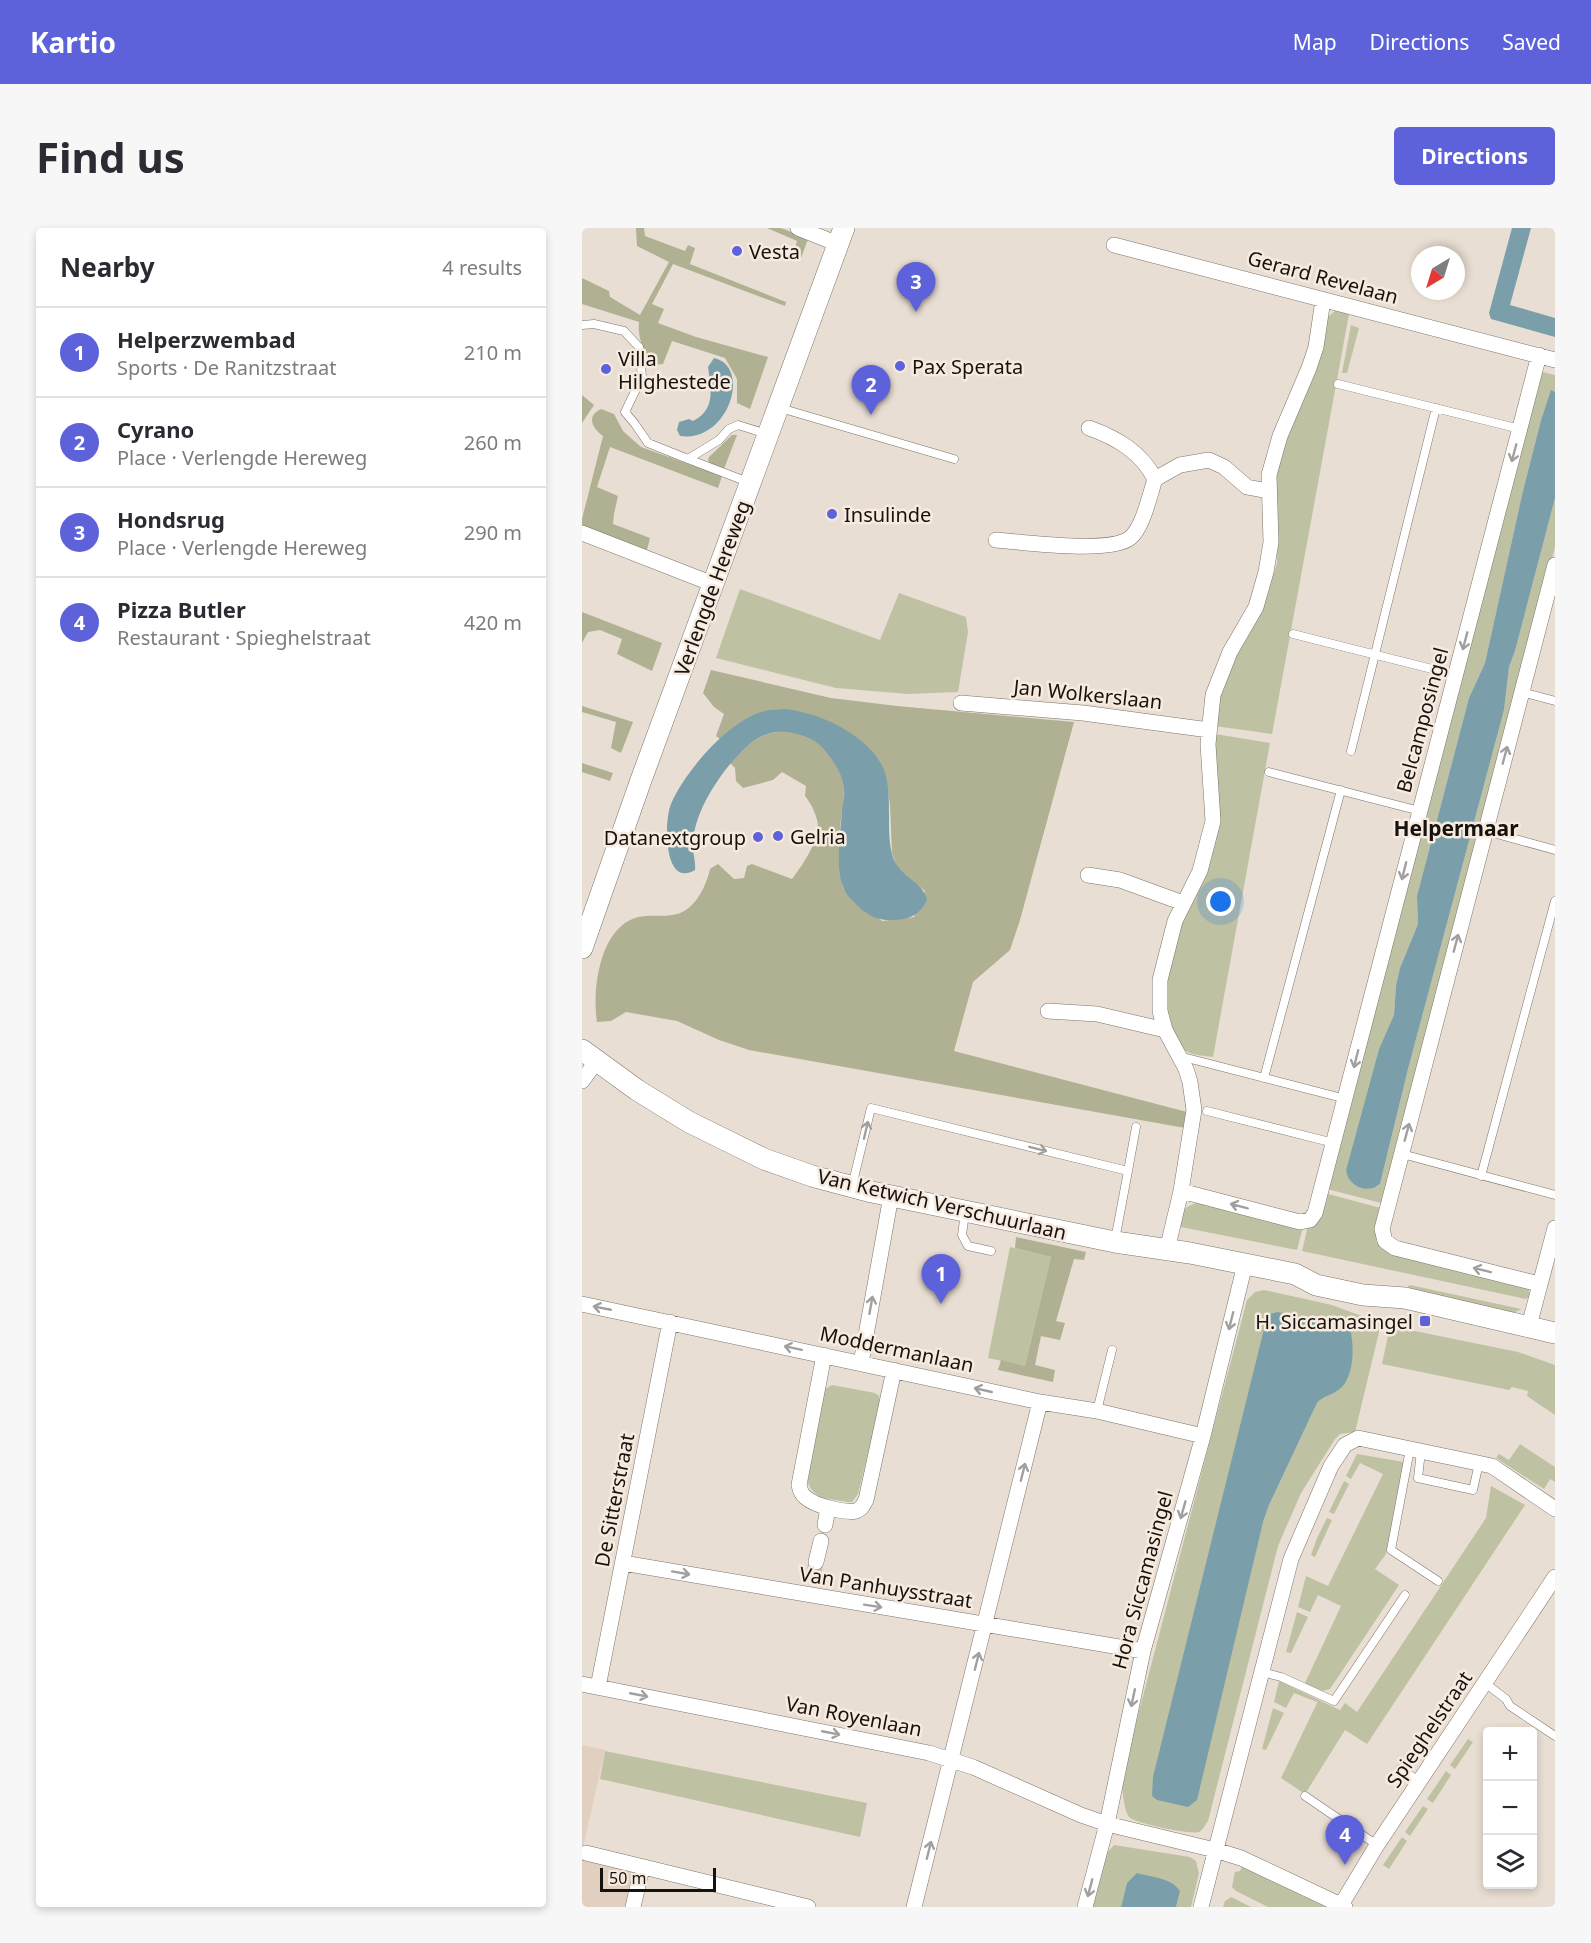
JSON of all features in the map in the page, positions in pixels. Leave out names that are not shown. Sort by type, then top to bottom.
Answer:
[{"type":"main road","name":"Verlengde Hereweg","points":[[582,948],[641,780],[841,236]]},
{"type":"main road","name":"Van Ketwich Verschuurlaan","points":[[589,1056],[651,1100],[730,1144],[799,1171],[852,1187],[1115,1242],[1295,1274],[1317,1271],[1365,1280],[1406,1298],[1555,1333]]},
{"type":"street","points":[[798,228],[841,236]]},
{"type":"street","name":"Gerard Revelaan","points":[[1114,245],[1555,360]]},
{"type":"street","points":[[1167,1250],[1181,1191],[1194,1110],[1190,1082],[1165,1030],[1160,1011],[1160,980],[1175,921],[1200,871],[1213,821],[1208,744],[1213,695],[1230,652],[1256,607],[1266,572],[1271,542],[1269,475],[1280,436],[1316,347],[1323,300]]},
{"type":"street","name":"Belcamposingel","points":[[1181,1191],[1296,1222],[1305,1222],[1315,1213],[1539,355]]},
{"type":"street","points":[[1089,428],[1112,436],[1129,448],[1148,465],[1155,478]]},
{"type":"street","points":[[996,540],[1078,546],[1117,544],[1130,538],[1141,521],[1155,478],[1180,465],[1209,460],[1224,467],[1247,487],[1268,491]]},
{"type":"street","points":[[582,533],[713,584]]},
{"type":"street","points":[[1539,1284],[1395,1248],[1385,1241],[1382,1229],[1555,565]]},
{"type":"street","name":"Jan Wolkerslaan","points":[[961,703],[1083,713],[1209,730]]},
{"type":"street","points":[[1088,875],[1120,879],[1183,903]]},
{"type":"street","points":[[1048,1011],[1097,1014],[1165,1030]]},
{"type":"street","points":[[582,1081],[589,1056]]},
{"type":"street","points":[[861,1363],[891,1196]]},
{"type":"street","points":[[1529,1326],[1555,1228]]},
{"type":"street","name":"Hora Siccamasingel","points":[[1085,1907],[1107,1824],[1143,1651],[1203,1436],[1245,1264]]},
{"type":"street","name":"Moddermanlaan","points":[[582,1305],[1040,1402],[1097,1411],[1203,1436]]},
{"type":"street","name":"De Sitterstraat","points":[[598,1687],[670,1322]]},
{"type":"street","points":[[824,1355],[798,1485],[802,1495],[812,1503],[828,1508],[855,1511],[862,1508],[866,1500],[894,1370]]},
{"type":"street","points":[[914,1907],[1040,1402]]},
{"type":"street","points":[[1201,1907],[1291,1559],[1331,1466],[1345,1445],[1358,1438],[1491,1466],[1555,1509]]},
{"type":"street","points":[[825,1525],[828,1508]]},
{"type":"street","points":[[816,1562],[821,1541]]},
{"type":"street","name":"Van Panhuysstraat","points":[[623,1563],[811,1588],[986,1625],[1143,1651]]},
{"type":"street","name":"Spieghelstraat","points":[[1343,1906],[1377,1845],[1555,1577]]},
{"type":"street","name":"Van Royenlaan","points":[[582,1684],[929,1753],[1107,1824],[1241,1858],[1343,1906]]},
{"type":"street","points":[[586,1854],[808,1907]]},
{"type":"street","points":[[633,1907],[642,1868]]},
{"type":"lane","points":[[582,325],[594,324],[624,331],[639,347],[642,377],[625,412],[648,443],[751,483]]},
{"type":"lane","points":[[1338,384],[1520,429]]},
{"type":"lane","points":[[778,408],[954,459]]},
{"type":"lane","points":[[1351,751],[1436,408]]},
{"type":"lane","points":[[688,459],[738,425],[768,434]]},
{"type":"lane","points":[[1293,634],[1456,675]]},
{"type":"lane","points":[[1521,692],[1555,701]]},
{"type":"lane","points":[[1269,772],[1420,811]]},
{"type":"lane","points":[[1264,1078],[1341,790]]},
{"type":"lane","points":[[1486,831],[1555,850]]},
{"type":"lane","points":[[1481,1176],[1555,901]]},
{"type":"lane","points":[[1179,1056],[1346,1099]]},
{"type":"lane","points":[[852,1187],[871,1108],[1128,1171]]},
{"type":"lane","points":[[1207,1111],[1334,1143]]},
{"type":"lane","points":[[1115,1242],[1136,1126]]},
{"type":"lane","points":[[1402,1154],[1555,1196]]},
{"type":"lane","points":[[965,1211],[962,1235],[968,1246],[991,1251]]},
{"type":"lane","points":[[1097,1411],[1112,1350]]},
{"type":"lane","points":[[1416,1450],[1418,1478],[1473,1490],[1479,1463]]},
{"type":"lane","points":[[1416,1450],[1391,1550],[1438,1581]]},
{"type":"lane","points":[[1262,1672],[1281,1677],[1334,1701],[1405,1595]]},
{"type":"lane","points":[[1485,1683],[1506,1699],[1510,1706],[1555,1736]]},
{"type":"lane","points":[[1400,1769],[1419,1781]]},
{"type":"lane","points":[[1305,1796],[1377,1845]]},
{"type":"shaded area","points":[[582,1745],[605,1750],[582,1852]]},
{"type":"shaded area","points":[[582,1860],[643,1871],[635,1907],[582,1907]]},
{"type":"green space","points":[[636,228],[644,228],[645,236],[685,251],[688,245],[695,248],[690,264],[786,302],[785,306],[673,264],[652,304],[664,309],[658,323],[696,337],[768,357],[750,409],[737,403],[737,379],[725,358],[672,341],[663,364],[653,365],[642,345],[639,322],[582,304],[582,278],[609,291],[610,297],[640,315],[669,262],[637,246]]},
{"type":"green space","points":[[767,228],[781,228],[808,239],[801,258],[793,255],[797,241]]},
{"type":"green space","points":[[1337,309],[1347,311],[1349,314],[1272,734],[1215,726],[1220,693],[1228,670],[1267,595],[1277,563],[1278,526],[1275,479],[1285,440],[1318,364],[1327,318]]},
{"type":"green space","points":[[1351,325],[1359,328],[1347,373],[1342,373]]},
{"type":"green space","points":[[1539,371],[1555,375],[1555,392],[1551,391],[1541,420],[1485,663],[1469,698],[1417,896],[1418,924],[1400,968],[1396,985],[1394,1015],[1379,1049],[1346,1170],[1347,1175],[1377,1187],[1380,1184],[1408,1069],[1504,710],[1509,667],[1555,498],[1555,547],[1385,1204],[1327,1189]]},
{"type":"green space","points":[[582,395],[594,405],[582,423]]},
{"type":"green space","points":[[601,409],[614,414],[623,431],[641,447],[722,476],[718,488],[610,447],[597,487],[618,496],[613,524],[650,538],[647,550],[582,526],[603,436],[594,426],[592,419],[593,415]]},
{"type":"green space","points":[[732,435],[737,435],[724,469],[710,464],[709,457]]},
{"type":"green space","points":[[740,589],[880,640],[899,593],[966,617],[968,632],[958,692],[908,694],[836,688],[716,658]]},
{"type":"green space","points":[[582,612],[662,643],[652,671],[617,654],[622,639],[600,630],[588,632],[582,643]]},
{"type":"green space","points":[[711,670],[831,698],[1074,722],[1010,950],[973,982],[954,1051],[1187,1112],[1185,1128],[749,1050],[719,1040],[677,1021],[626,1012],[611,1021],[597,1022],[597,979],[601,963],[613,935],[623,925],[635,918],[672,915],[687,910],[702,891],[710,869],[718,864],[734,879],[744,878],[747,866],[752,864],[792,879],[800,869],[815,840],[818,827],[814,810],[805,796],[806,786],[782,772],[773,780],[743,788],[736,781],[735,768],[729,762],[760,737],[777,732],[807,736],[823,747],[840,772],[844,791],[839,843],[843,888],[882,921],[914,917],[925,891],[898,869],[892,853],[886,777],[849,732],[733,728],[720,739],[716,736],[724,714],[714,707],[703,693]]},
{"type":"green space","points":[[582,706],[633,722],[621,753],[611,748],[616,722],[582,712]]},
{"type":"green space","points":[[1215,734],[1270,743],[1213,1057],[1186,1051],[1175,1039],[1167,1012],[1167,981],[1175,939],[1204,878],[1215,843],[1219,802]]},
{"type":"green space","points":[[582,763],[613,773],[610,781],[582,772]]},
{"type":"green space","points":[[1325,1193],[1384,1209],[1376,1241],[1381,1248],[1529,1288],[1529,1297],[1526,1299],[1302,1251],[1308,1226]]},
{"type":"green space","points":[[1198,1203],[1303,1227],[1297,1250],[1181,1227],[1183,1211]]},
{"type":"green space","points":[[1016,1237],[1086,1252],[1084,1260],[1074,1259],[1056,1321],[1065,1323],[1060,1340],[1041,1336],[1035,1365],[1055,1370],[1053,1382],[998,1370],[1001,1360],[1025,1366],[1051,1257],[1015,1248]]},
{"type":"green space","points":[[1010,1247],[1051,1257],[1025,1366],[988,1358]]},
{"type":"green space","points":[[1410,1285],[1521,1309],[1514,1313],[1409,1288]]},
{"type":"green space","points":[[1264,1290],[1332,1305],[1380,1323],[1380,1328],[1355,1432],[1340,1434],[1335,1439],[1301,1493],[1278,1546],[1208,1821],[1199,1832],[1185,1832],[1151,1825],[1129,1817],[1124,1804],[1121,1780],[1247,1300],[1255,1292]],"holes":[[[1278,1312],[1352,1337],[1350,1367],[1346,1381],[1337,1391],[1317,1403],[1263,1522]]]},
{"type":"green space","points":[[1390,1326],[1518,1352],[1555,1365],[1555,1415],[1527,1396],[1528,1391],[1512,1387],[1509,1390],[1382,1364]]},
{"type":"green space","points":[[832,1385],[875,1393],[879,1396],[880,1404],[858,1494],[852,1502],[817,1495],[807,1480],[825,1389]]},
{"type":"green space","points":[[1520,1444],[1555,1467],[1555,1482],[1550,1479],[1544,1489],[1496,1458],[1499,1454],[1509,1460]]},
{"type":"green space","points":[[1357,1454],[1404,1462],[1386,1554],[1375,1569],[1399,1585],[1330,1689],[1321,1691],[1305,1683],[1341,1606],[1318,1595],[1310,1612],[1298,1607],[1306,1576],[1328,1586],[1383,1474],[1360,1463],[1351,1479],[1346,1476]]},
{"type":"green space","points":[[1344,1481],[1349,1484],[1334,1514],[1329,1512]]},
{"type":"green space","points":[[1491,1486],[1525,1505],[1367,1744],[1345,1730],[1305,1794],[1281,1778],[1318,1701],[1294,1693],[1286,1708],[1274,1702],[1279,1681],[1340,1710],[1345,1703],[1357,1712],[1486,1518]]},
{"type":"green space","points":[[1327,1518],[1332,1520],[1315,1557],[1311,1555]]},
{"type":"green space","points":[[1297,1612],[1308,1617],[1291,1653],[1286,1652]]},
{"type":"green space","points":[[1273,1708],[1284,1713],[1266,1750],[1262,1749]]},
{"type":"green space","points":[[1468,1739],[1473,1742],[1455,1769],[1450,1765]]},
{"type":"green space","points":[[605,1751],[867,1803],[860,1837],[600,1779]]},
{"type":"green space","points":[[1446,1771],[1451,1775],[1433,1803],[1427,1799]]},
{"type":"green space","points":[[1423,1806],[1428,1809],[1410,1836],[1405,1832]]},
{"type":"green space","points":[[1402,1837],[1407,1841],[1389,1869],[1383,1865]]},
{"type":"green space","points":[[1114,1845],[1190,1857],[1196,1861],[1199,1873],[1191,1907],[1176,1907],[1180,1891],[1127,1883],[1121,1907],[1093,1907],[1106,1854]]},
{"type":"green space","points":[[1242,1867],[1326,1907],[1268,1907],[1232,1887],[1235,1872],[1240,1871]]},
{"type":"green space","points":[[1231,1897],[1251,1907],[1223,1907],[1225,1901]]},
{"type":"water","points":[[1512,228],[1531,228],[1510,305],[1555,318],[1555,337],[1491,319],[1489,313]]},
{"type":"water","points":[[714,358],[725,364],[732,375],[733,388],[730,403],[722,417],[711,428],[697,435],[680,436],[677,430],[679,422],[689,419],[693,421],[709,405],[711,390],[708,367]]},
{"type":"water","points":[[1551,390],[1555,392],[1555,498],[1509,667],[1504,710],[1408,1069],[1380,1184],[1364,1189],[1350,1180],[1346,1170],[1379,1049],[1394,1015],[1396,985],[1400,968],[1418,924],[1417,896],[1469,698],[1485,663],[1522,495]]},
{"type":"water","points":[[784,709],[814,715],[845,729],[871,750],[880,762],[888,786],[889,836],[892,854],[900,869],[920,887],[927,900],[914,915],[895,920],[875,918],[852,901],[847,894],[841,881],[839,862],[844,795],[842,780],[833,761],[820,745],[808,737],[793,733],[773,733],[749,744],[718,780],[698,818],[693,843],[695,870],[684,873],[677,870],[671,862],[667,824],[671,804],[698,762],[710,748],[738,724],[765,711]]},
{"type":"water","points":[[1278,1312],[1350,1329],[1352,1363],[1343,1386],[1317,1403],[1269,1505],[1197,1800],[1188,1807],[1157,1800],[1152,1796],[1153,1777],[1266,1321],[1270,1314]]},
{"type":"water","points":[[1137,1873],[1172,1883],[1180,1891],[1176,1907],[1121,1907],[1127,1883]]},
{"type":"tunnel","points":[[812,1581],[816,1562]]},
{"type":"place","name":"Vesta","points":[[737,251]]},
{"type":"place","name":"Hondsrug","points":[[916,312]]},
{"type":"place","name":"Pax Sperata","points":[[900,366]]},
{"type":"place","name":"Villa Hilghestede","points":[[606,369]]},
{"type":"place","name":"Cyrano","points":[[871,415]]},
{"type":"place","name":"Insulinde","points":[[832,514]]},
{"type":"place","name":"Gelria","points":[[778,836]]},
{"type":"place","name":"Datanextgroup","points":[[758,837]]},
{"type":"place","name":"Helperzwembad","points":[[941,1304]]},
{"type":"place","name":"H. Siccamasingel","points":[[1425,1321]]},
{"type":"place","name":"Pizza Butler","points":[[1345,1865]]},
{"type":"district","name":"Helpermaar","points":[[1456,828]]}]
